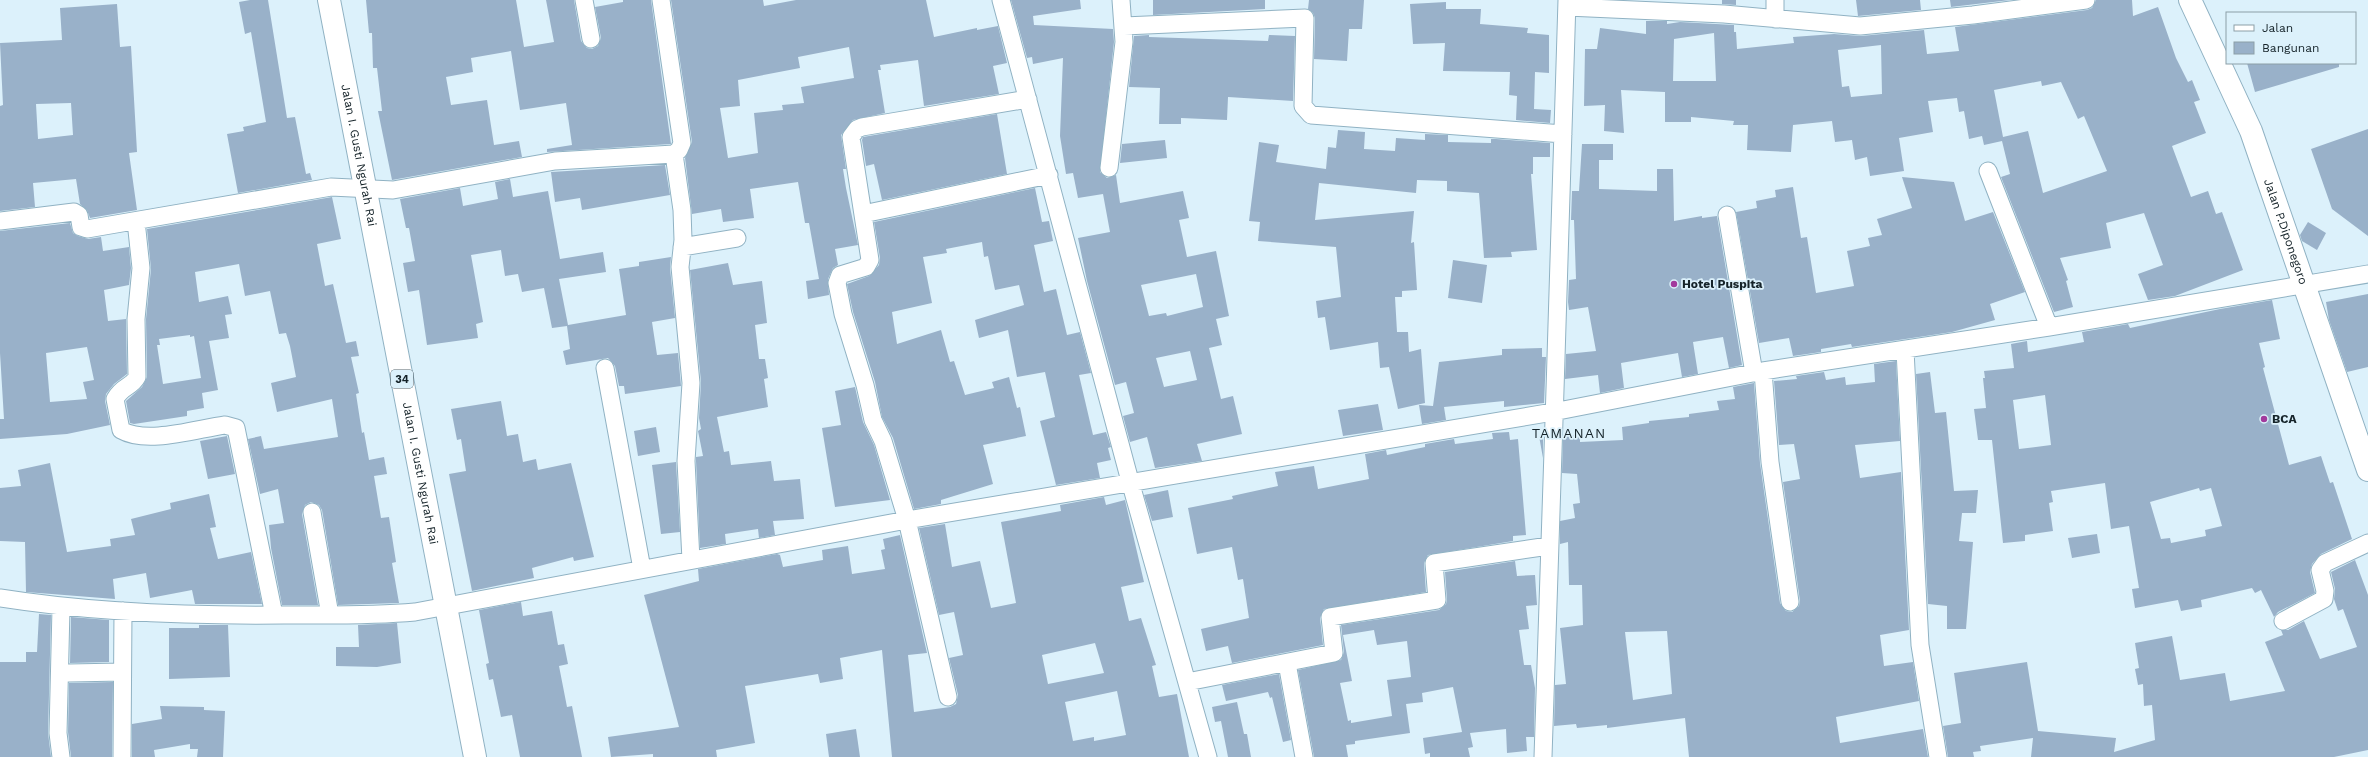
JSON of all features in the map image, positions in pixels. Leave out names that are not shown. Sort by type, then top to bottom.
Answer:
[{"type":"main road","name":"Jalan I. Gusti Ngurah Rai","points":[[329,0],[476,757]]},
{"type":"main road","name":"Jalan P.Diponegoro","points":[[2190,0],[2252,132],[2368,470]]},
{"type":"street","points":[[584,0],[591,40]]},
{"type":"street","points":[[0,221],[74,212],[79,215],[81,227],[87,229],[331,187],[365,190],[393,190],[555,161],[674,154],[679,150],[682,143],[661,0]]},
{"type":"street","points":[[1000,0],[1049,175],[1130,481],[1208,757]]},
{"type":"street","points":[[1109,168],[1124,42],[1121,0]]},
{"type":"street","points":[[1775,0],[1775,19]]},
{"type":"street","points":[[1543,757],[1552,412],[1560,272],[1567,4],[1724,14],[1860,26],[1973,15],[2086,0]]},
{"type":"street","points":[[1124,26],[1304,18],[1302,99],[1303,106],[1311,115],[1563,134]]},
{"type":"street","points":[[948,697],[907,520],[883,440],[873,420],[865,385],[843,314],[837,283],[840,275],[866,267],[870,260],[851,137],[857,129],[1028,99]]},
{"type":"street","points":[[674,154],[682,210],[682,247],[680,267],[691,383],[686,461],[691,560]]},
{"type":"street","points":[[1988,171],[2048,327]]},
{"type":"street","points":[[863,214],[1049,175]]},
{"type":"street","points":[[1727,215],[1758,372],[1790,602]]},
{"type":"street","points":[[136,221],[141,268],[136,319],[138,377],[134,383],[122,388],[115,399],[121,430],[130,435],[154,437],[225,425],[236,428],[274,615]]},
{"type":"street","points":[[682,247],[737,238]]},
{"type":"street","points":[[0,598],[61,608],[274,615],[381,615],[446,608],[642,569],[1130,481],[1552,412],[1758,372],[1905,350],[2305,283],[2368,274]]},
{"type":"street","points":[[1905,350],[1920,646],[1938,757]]},
{"type":"street","points":[[604,368],[642,569]]},
{"type":"street","points":[[312,512],[330,615]]},
{"type":"street","points":[[2283,621],[2324,599],[2325,591],[2320,570],[2325,562],[2368,543]]},
{"type":"street","points":[[1187,682],[1287,663],[1335,652],[1330,618],[1331,616],[1437,600],[1434,566],[1436,562],[1549,546]]},
{"type":"street","points":[[61,608],[58,733],[61,757]]},
{"type":"street","points":[[122,756],[123,611]]},
{"type":"street","points":[[1287,663],[1304,757]]},
{"type":"street","points":[[69,673],[122,672]]},
{"type":"building","points":[[250,0],[268,0],[287,118],[295,117],[306,174],[310,173],[312,180],[238,193],[227,134],[244,131],[243,127],[266,122],[251,32],[245,34],[239,2]]},
{"type":"building","points":[[366,0],[516,0],[524,47],[554,42],[546,0],[574,0],[581,41],[587,48],[592,49],[598,46],[601,38],[595,7],[623,2],[623,0],[651,0],[671,144],[547,152],[547,149],[572,145],[566,103],[520,110],[511,51],[471,58],[473,72],[446,77],[451,105],[487,100],[494,145],[519,141],[522,157],[392,180],[378,111],[382,111],[377,68],[373,68],[372,33],[369,33]]},
{"type":"building","points":[[671,0],[763,0],[764,6],[796,0],[926,0],[934,37],[977,28],[977,30],[998,26],[1007,63],[993,66],[999,94],[924,106],[918,60],[880,65],[881,70],[878,70],[885,113],[853,120],[841,135],[846,169],[843,169],[858,245],[835,249],[838,265],[833,268],[828,279],[829,295],[808,299],[806,281],[819,279],[809,223],[805,223],[798,182],[750,189],[754,218],[723,222],[721,209],[692,214],[685,158],[692,142]],"holes":[[[849,47],[854,78],[801,87],[804,103],[782,105],[783,110],[754,113],[758,153],[728,158],[720,108],[740,106],[738,80],[800,68],[798,57]]]},
{"type":"building","points":[[1011,0],[1080,0],[1081,9],[1033,16],[1034,25],[1113,29],[1114,42],[1100,172],[1107,178],[1116,175],[1120,203],[1183,191],[1189,218],[1179,220],[1187,257],[1216,251],[1229,316],[1216,319],[1222,345],[1209,348],[1221,399],[1233,396],[1242,434],[1197,444],[1202,461],[1155,468],[1147,437],[1130,442],[1123,416],[1134,413],[1126,382],[1115,385],[1087,281],[1078,238],[1110,232],[1103,194],[1078,198],[1073,173],[1066,174],[1060,136],[1063,58],[1033,64],[1032,57],[1027,58]],"holes":[[[1196,274],[1203,307],[1167,316],[1166,313],[1149,316],[1141,285]],[[1190,351],[1197,380],[1164,387],[1156,358]]]},
{"type":"building","points":[[1153,0],[1265,0],[1265,9],[1153,15]]},
{"type":"building","points":[[1309,0],[1364,0],[1362,29],[1349,29],[1347,61],[1314,59],[1315,18],[1313,13],[1308,9]]},
{"type":"building","points":[[1722,0],[1736,0],[1736,5],[1722,4]]},
{"type":"building","points":[[1856,0],[1920,0],[1921,10],[1858,16]]},
{"type":"building","points":[[1950,0],[2010,0],[1951,7]]},
{"type":"building","points":[[2096,0],[2132,0],[2133,16],[2158,7],[2176,58],[2188,82],[2192,80],[2200,100],[2194,102],[2206,133],[2172,146],[2191,197],[2208,191],[2216,214],[2222,212],[2243,270],[2175,296],[2148,300],[2138,274],[2163,265],[2144,213],[2106,223],[2111,248],[2060,258],[2068,280],[2066,281],[2073,307],[2054,312],[2001,177],[2010,174],[2002,141],[1984,145],[1982,136],[1969,139],[1964,111],[1959,112],[1957,98],[1928,101],[1933,132],[1899,138],[1904,171],[1870,176],[1867,157],[1855,160],[1852,140],[1835,142],[1832,121],[1793,125],[1791,152],[1747,150],[1748,125],[1733,125],[1734,121],[1691,117],[1691,122],[1665,122],[1665,92],[1621,90],[1624,133],[1604,131],[1605,105],[1584,106],[1585,49],[1597,49],[1600,28],[1646,34],[1646,21],[1667,21],[1667,24],[1680,22],[1734,25],[1737,49],[1794,43],[1793,37],[1834,34],[1861,36],[1924,30],[1927,54],[1959,51],[1955,27],[2087,10],[2092,8]],"holes":[[[1714,33],[1716,81],[1673,81],[1674,39]],[[1881,45],[1882,94],[1851,97],[1849,86],[1842,87],[1838,50]],[[2041,81],[2042,86],[2061,82],[2078,119],[2084,116],[2107,171],[2043,193],[2028,131],[2003,137],[1994,90]]]},
{"type":"building","points":[[1446,2],[1446,9],[1481,9],[1480,24],[1528,28],[1527,33],[1549,35],[1549,73],[1535,72],[1534,109],[1551,110],[1550,123],[1516,120],[1517,96],[1509,95],[1510,72],[1443,71],[1445,43],[1413,44],[1410,4]]},
{"type":"building","points":[[117,4],[120,47],[131,46],[137,152],[129,153],[137,210],[90,218],[87,210],[80,204],[76,179],[33,183],[35,207],[0,211],[0,106],[3,105],[0,43],[62,40],[60,8]],"holes":[[[71,103],[73,135],[38,139],[36,104]]]},
{"type":"building","points":[[1149,35],[1149,37],[1268,41],[1269,35],[1295,36],[1293,101],[1228,97],[1227,120],[1181,118],[1181,124],[1159,124],[1160,88],[1129,87],[1134,36]]},
{"type":"building","points":[[2247,64],[2339,64],[2339,67],[2255,92]]},
{"type":"building","points":[[997,114],[1007,174],[882,200],[874,164],[866,166],[862,140],[863,137]]},
{"type":"building","points":[[2368,129],[2368,236],[2332,209],[2311,149]]},
{"type":"building","points":[[1338,130],[1365,132],[1364,149],[1395,151],[1396,138],[1425,140],[1425,134],[1448,135],[1448,142],[1491,143],[1491,139],[1496,139],[1550,143],[1550,157],[1533,157],[1533,174],[1531,174],[1537,250],[1511,252],[1512,257],[1484,258],[1479,193],[1447,191],[1447,181],[1417,180],[1416,193],[1319,183],[1315,220],[1414,211],[1411,243],[1414,242],[1417,290],[1402,291],[1402,297],[1395,297],[1397,332],[1408,332],[1409,352],[1421,349],[1425,403],[1398,409],[1389,367],[1380,368],[1378,342],[1330,350],[1325,317],[1318,318],[1316,301],[1341,297],[1336,247],[1258,241],[1260,222],[1249,221],[1259,142],[1279,145],[1276,162],[1326,169],[1328,147],[1336,148]]},
{"type":"building","points":[[1165,140],[1167,158],[1120,163],[1122,144]]},
{"type":"building","points":[[1582,144],[1613,144],[1613,160],[1599,160],[1599,189],[1657,191],[1657,169],[1673,169],[1674,221],[1702,216],[1702,218],[1717,216],[1742,365],[1729,368],[1723,337],[1693,342],[1698,374],[1682,377],[1678,353],[1621,363],[1624,388],[1600,393],[1598,375],[1565,379],[1566,354],[1596,351],[1588,307],[1569,310],[1568,302],[1569,280],[1576,279],[1574,220],[1571,220],[1572,191],[1579,191]]},
{"type":"building","points":[[665,165],[670,195],[582,210],[580,198],[555,202],[551,172]]},
{"type":"building","points":[[1902,177],[1954,182],[1965,221],[1993,212],[2025,292],[1990,304],[1995,320],[1952,332],[1852,347],[1851,344],[1821,349],[1821,352],[1793,356],[1789,338],[1759,343],[1736,212],[1757,208],[1756,201],[1776,197],[1775,190],[1793,187],[1801,238],[1807,237],[1816,293],[1854,286],[1847,251],[1870,246],[1868,238],[1882,235],[1877,219],[1912,208]]},
{"type":"building","points":[[510,179],[513,197],[548,191],[560,259],[603,252],[606,272],[559,279],[568,325],[626,315],[619,269],[639,266],[639,262],[671,257],[670,268],[675,318],[652,322],[657,355],[678,353],[681,386],[625,394],[624,386],[619,386],[615,366],[608,358],[566,365],[563,351],[570,349],[567,326],[552,328],[544,288],[522,292],[518,274],[505,276],[501,250],[471,255],[483,322],[476,324],[478,338],[427,345],[419,290],[408,292],[403,263],[415,261],[409,228],[406,228],[400,199],[460,188],[463,206],[498,199],[495,182]]},
{"type":"building","points":[[1035,188],[1042,222],[1049,221],[1053,241],[1034,245],[1044,292],[1056,289],[1067,335],[1080,332],[1091,373],[1079,375],[1093,435],[1106,432],[1111,447],[1108,448],[1111,460],[1097,463],[1100,478],[1056,485],[1040,421],[1055,417],[1045,372],[1017,377],[1008,330],[979,338],[975,320],[1024,305],[1019,285],[995,290],[988,256],[984,257],[982,242],[946,249],[947,253],[923,257],[932,303],[892,312],[897,344],[941,330],[950,362],[954,361],[965,395],[994,388],[992,382],[1009,377],[1017,408],[1020,407],[1026,436],[983,445],[993,484],[941,500],[941,504],[914,509],[893,438],[882,417],[875,382],[853,312],[847,284],[869,276],[879,265],[880,258],[874,222]]},
{"type":"building","points":[[332,197],[341,239],[317,244],[325,286],[333,284],[346,343],[356,341],[359,356],[351,357],[359,393],[356,394],[362,433],[364,432],[369,460],[384,457],[387,474],[374,476],[381,518],[389,517],[396,562],[392,563],[399,603],[338,605],[322,510],[319,505],[311,502],[305,505],[302,514],[318,605],[282,605],[271,548],[269,525],[284,523],[278,489],[260,494],[248,439],[261,436],[264,449],[338,437],[332,399],[277,412],[271,383],[296,377],[290,346],[286,333],[279,334],[270,291],[245,296],[239,264],[195,272],[199,302],[228,296],[232,314],[225,315],[229,338],[209,341],[218,390],[202,393],[204,408],[187,411],[187,416],[134,424],[130,423],[126,401],[142,387],[147,377],[146,319],[151,269],[147,229]],"holes":[[[190,335],[190,337],[194,336],[201,378],[163,384],[157,345],[160,345],[159,339]]]},
{"type":"building","points":[[2308,222],[2326,233],[2317,250],[2302,241],[2300,235]]},
{"type":"building","points":[[70,223],[73,233],[78,236],[88,239],[101,237],[103,251],[129,247],[131,268],[129,285],[104,290],[108,321],[126,319],[127,374],[114,384],[106,394],[105,401],[110,425],[67,434],[0,439],[0,419],[4,419],[0,353],[0,231]],"holes":[[[87,347],[94,380],[83,382],[87,399],[50,402],[46,353]]]},
{"type":"building","points":[[1453,260],[1487,265],[1482,303],[1448,298]]},
{"type":"building","points":[[728,263],[733,285],[762,281],[767,323],[755,325],[759,359],[765,359],[768,378],[764,379],[768,407],[717,417],[724,452],[729,451],[731,465],[771,461],[774,481],[800,479],[804,519],[773,521],[775,535],[759,538],[758,529],[725,534],[726,544],[700,548],[696,457],[703,456],[698,431],[701,429],[699,418],[701,382],[690,270]]},
{"type":"building","points":[[2368,294],[2368,367],[2347,372],[2329,320],[2326,302]]},
{"type":"building","points":[[2272,300],[2280,339],[2259,343],[2265,367],[2263,368],[2289,465],[2321,456],[2330,483],[2333,482],[2352,539],[2321,554],[2312,564],[2310,572],[2315,593],[2278,612],[2274,617],[2261,590],[2255,593],[2252,588],[2201,600],[2202,607],[2181,611],[2178,600],[2135,608],[2132,589],[2139,588],[2129,526],[2111,529],[2105,483],[2051,491],[2053,502],[2049,503],[2053,531],[2025,535],[2025,541],[2003,543],[1992,440],[1978,440],[1974,409],[1986,408],[1983,378],[1985,378],[1984,371],[2014,368],[2011,344],[2027,341],[2028,352],[2084,342],[2082,332],[2128,324],[2130,328],[2220,309]],"holes":[[[2045,395],[2051,445],[2019,449],[2013,400]],[[2199,488],[2200,491],[2211,488],[2222,526],[2205,530],[2206,536],[2171,543],[2170,538],[2161,539],[2150,502]]]},
{"type":"building","points":[[1542,348],[1542,357],[1546,357],[1544,403],[1504,407],[1504,401],[1444,407],[1446,420],[1422,424],[1419,405],[1433,406],[1439,362],[1502,355],[1502,349]]},
{"type":"building","points":[[1896,361],[1900,441],[1855,445],[1860,478],[1901,472],[1909,630],[1880,635],[1884,666],[1913,662],[1919,701],[1836,717],[1840,743],[1923,729],[1928,757],[1689,757],[1685,718],[1607,728],[1607,725],[1577,728],[1576,724],[1554,726],[1555,685],[1566,684],[1560,628],[1583,625],[1582,585],[1569,585],[1568,542],[1560,544],[1560,521],[1575,518],[1573,504],[1580,503],[1577,474],[1562,473],[1563,435],[1580,435],[1580,442],[1623,440],[1622,427],[1649,423],[1649,421],[1689,417],[1689,414],[1719,410],[1717,401],[1735,399],[1733,387],[1754,383],[1760,463],[1780,603],[1786,611],[1792,612],[1799,606],[1800,601],[1783,482],[1800,479],[1794,444],[1779,445],[1774,381],[1797,379],[1796,376],[1824,372],[1826,380],[1845,377],[1846,385],[1875,382],[1874,364]],"holes":[[[1667,631],[1672,694],[1633,700],[1625,632]]]},
{"type":"building","points":[[1930,372],[1935,413],[1946,412],[1954,491],[1978,490],[1976,513],[1962,513],[1959,541],[1973,542],[1966,629],[1947,629],[1947,606],[1928,604],[1916,374]]},
{"type":"building","points":[[855,387],[863,422],[874,445],[890,500],[835,507],[822,428],[841,425],[835,391]]},
{"type":"building","points":[[501,401],[507,436],[518,434],[523,462],[536,459],[538,470],[571,463],[594,557],[574,561],[573,557],[532,568],[534,578],[472,591],[449,474],[466,471],[461,439],[457,440],[451,409]]},
{"type":"building","points":[[1378,404],[1383,430],[1343,436],[1338,410]]},
{"type":"building","points":[[656,427],[660,452],[638,456],[634,431]]},
{"type":"building","points":[[1509,432],[1510,440],[1518,439],[1526,535],[1513,536],[1513,541],[1428,555],[1424,563],[1426,592],[1324,609],[1320,618],[1323,645],[1232,663],[1228,646],[1206,651],[1201,629],[1249,618],[1243,579],[1238,580],[1232,547],[1197,554],[1188,508],[1233,499],[1232,496],[1278,486],[1275,472],[1314,466],[1318,489],[1369,479],[1365,454],[1386,450],[1387,455],[1425,447],[1425,444],[1454,439],[1455,444],[1493,439],[1492,433]]},
{"type":"building","points":[[227,436],[235,474],[208,479],[200,441]]},
{"type":"building","points":[[1539,436],[1543,436],[1543,458]]},
{"type":"building","points":[[676,462],[680,532],[661,534],[652,465]]},
{"type":"building","points":[[50,463],[67,552],[111,546],[110,539],[135,535],[131,519],[171,509],[170,503],[209,494],[216,527],[210,528],[218,559],[251,552],[262,604],[195,604],[192,590],[150,598],[146,573],[113,579],[115,599],[26,592],[25,542],[0,541],[0,488],[21,486],[18,470]]},
{"type":"building","points":[[1168,490],[1173,517],[1152,521],[1144,495]]},
{"type":"building","points":[[1104,497],[1106,505],[1125,500],[1144,582],[1121,587],[1129,621],[1141,618],[1156,665],[1152,666],[1159,697],[1177,694],[1189,757],[892,757],[882,650],[840,658],[843,679],[820,683],[818,674],[745,686],[755,743],[716,750],[717,757],[653,757],[653,754],[611,757],[608,737],[679,727],[644,595],[699,581],[698,569],[777,554],[780,555],[783,567],[823,560],[822,550],[848,546],[852,574],[885,569],[881,550],[885,549],[883,539],[900,535],[927,653],[908,655],[914,712],[950,707],[956,704],[958,695],[949,658],[963,655],[954,612],[939,615],[919,528],[945,524],[952,567],[980,561],[991,608],[1016,603],[1001,522],[1061,511],[1060,505]],"holes":[[[1095,643],[1104,673],[1048,684],[1042,655]],[[1117,691],[1126,735],[1094,741],[1094,737],[1073,741],[1065,702]]]},
{"type":"building","points":[[2097,534],[2100,553],[2072,558],[2068,538]]},
{"type":"building","points":[[2355,560],[2368,595],[2368,750],[2334,757],[2031,757],[2033,738],[1980,746],[1981,751],[1973,752],[1974,757],[1948,757],[1943,726],[1961,723],[1954,673],[2027,662],[2038,731],[2116,738],[2114,752],[2155,740],[2152,705],[2144,706],[2143,684],[2138,685],[2135,669],[2139,668],[2135,643],[2172,636],[2180,680],[2225,673],[2230,701],[2285,691],[2265,642],[2283,635],[2281,630],[2288,630],[2304,621],[2320,659],[2357,647],[2343,609],[2338,611],[2334,599],[2335,589],[2331,572]]},
{"type":"building","points":[[1515,561],[1517,576],[1535,575],[1537,605],[1526,606],[1529,629],[1519,630],[1524,665],[1531,665],[1535,688],[1534,737],[1526,737],[1527,751],[1507,753],[1506,729],[1470,733],[1473,747],[1468,748],[1470,757],[1430,757],[1430,753],[1425,754],[1423,738],[1462,732],[1453,687],[1422,693],[1423,702],[1406,704],[1410,733],[1355,741],[1355,744],[1346,745],[1348,757],[1314,757],[1298,670],[1341,660],[1344,652],[1341,625],[1439,610],[1446,604],[1447,600],[1445,572]],"holes":[[[1374,630],[1377,645],[1407,641],[1411,677],[1387,680],[1392,716],[1351,723],[1351,720],[1348,721],[1340,683],[1352,681],[1343,635]]]},
{"type":"building","points":[[521,602],[523,616],[552,611],[558,645],[564,644],[568,664],[559,666],[567,707],[572,706],[582,757],[520,757],[512,715],[501,717],[493,679],[489,680],[486,664],[489,663],[479,610]]},
{"type":"building","points":[[39,614],[51,615],[48,733],[51,757],[0,757],[0,662],[26,662],[26,652],[37,652]]},
{"type":"building","points":[[71,617],[109,620],[109,662],[70,663]]},
{"type":"building","points":[[397,623],[401,663],[377,667],[336,666],[336,647],[359,647],[358,625]]},
{"type":"building","points":[[199,625],[228,625],[230,677],[169,679],[169,628],[199,628]]},
{"type":"building","points":[[1279,674],[1291,740],[1283,742],[1272,697],[1270,698],[1268,692],[1226,701],[1222,685]]},
{"type":"building","points":[[113,682],[112,757],[71,757],[68,732],[69,683]]},
{"type":"building","points":[[1237,702],[1244,734],[1247,734],[1251,757],[1228,757],[1221,721],[1215,722],[1212,707]]},
{"type":"building","points":[[160,706],[204,707],[204,710],[225,711],[223,757],[197,757],[198,749],[190,749],[190,744],[154,750],[155,757],[132,757],[132,724],[162,719]]},
{"type":"building","points":[[856,729],[860,757],[829,757],[826,734]]},
{"type":"place","name":"Hotel Puspita","points":[[1674,284]]},
{"type":"place","name":"BCA","points":[[2264,419]]},
{"type":"district","name":"TAMANAN","points":[[1569,433]]}]
